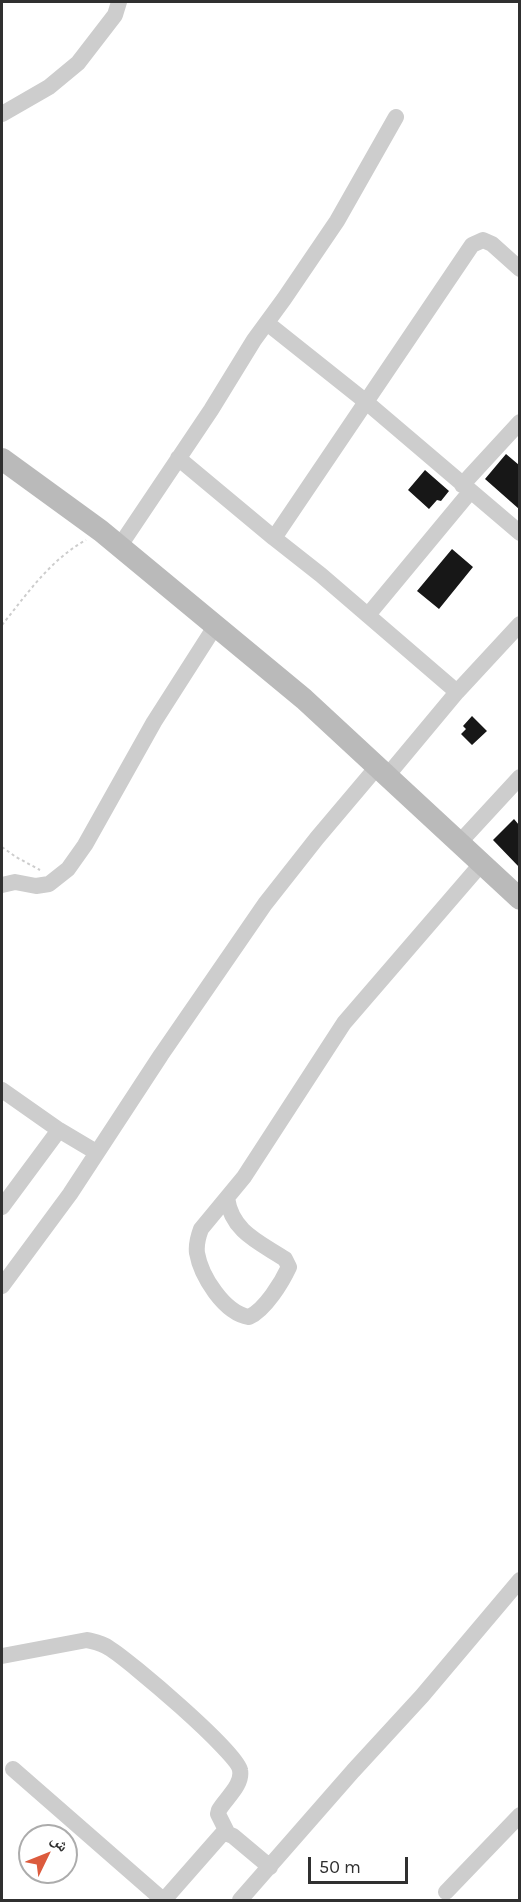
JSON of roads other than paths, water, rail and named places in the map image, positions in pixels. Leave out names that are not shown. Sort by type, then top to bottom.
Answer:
[{"type":"main road","points":[[2,459],[101,531],[304,699],[519,898]]},
{"type":"street","points":[[2,114],[49,87],[78,63],[115,15],[119,2]]},
{"type":"street","points":[[119,547],[211,410],[254,340],[337,221],[396,117]]},
{"type":"street","points":[[274,538],[472,245],[483,240],[492,244],[519,269]]},
{"type":"street","points":[[267,322],[365,401],[519,533]]},
{"type":"street","points":[[368,615],[519,422]]},
{"type":"street","points":[[178,458],[321,575],[457,692]]},
{"type":"street","points":[[2,1286],[70,1194],[96,1152],[265,904],[295,864],[519,624]]},
{"type":"street","points":[[2,885],[15,882],[49,884],[68,869],[85,845],[154,722],[216,625]]},
{"type":"street","points":[[460,842],[519,777]]},
{"type":"street","points":[[227,1198],[229,1211],[241,1229],[285,1259],[289,1267],[283,1280],[254,1315],[249,1317],[231,1308],[212,1289],[200,1264],[197,1251],[201,1229],[243,1177],[344,1023],[482,863]]},
{"type":"street","points":[[2,1090],[59,1130],[96,1152]]},
{"type":"street","points":[[2,1207],[59,1130]]},
{"type":"street","points":[[240,1900],[422,1696],[519,1580]]},
{"type":"street","points":[[2,1656],[87,1640],[101,1643],[126,1660],[220,1743],[240,1767],[239,1782],[218,1814],[228,1834]]},
{"type":"street","points":[[13,1769],[164,1900],[222,1834],[233,1836],[270,1867]]},
{"type":"street","points":[[446,1892],[519,1815]]}]
